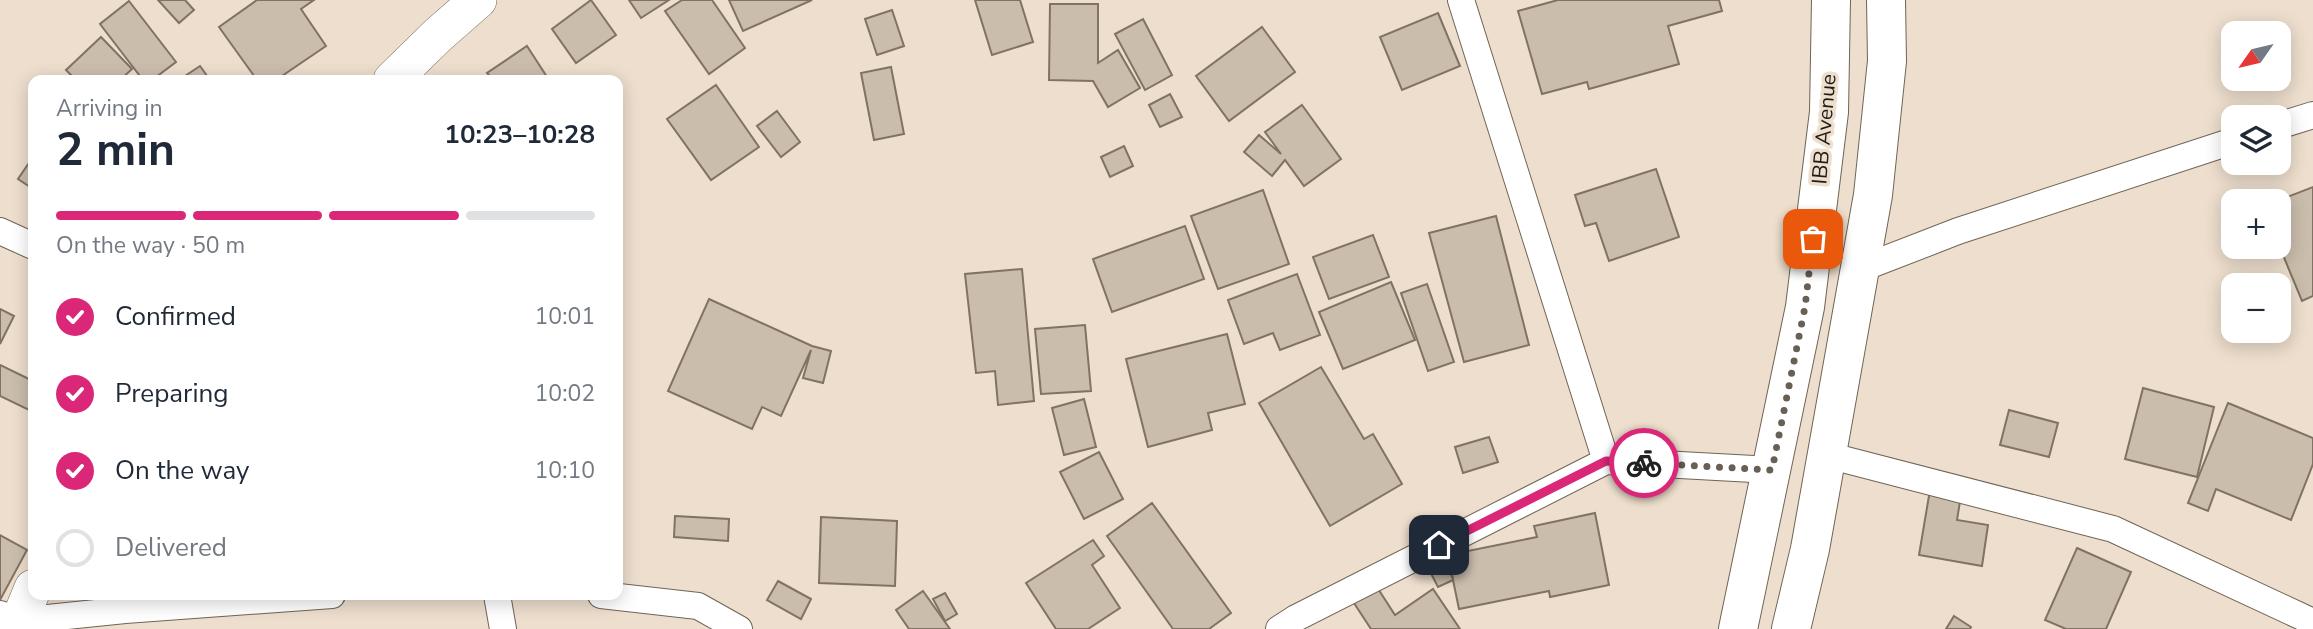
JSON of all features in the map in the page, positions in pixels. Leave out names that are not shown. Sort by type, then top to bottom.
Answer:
[{"type":"main road","name":"IBB Avenue","points":[[1738,629],[1805,307],[1829,112],[1831,0]]},
{"type":"main road","points":[[1791,629],[1810,549],[1872,195],[1887,61],[1886,0]]},
{"type":"street","points":[[397,75],[478,0]]},
{"type":"street","points":[[1461,0],[1606,461]]},
{"type":"street","points":[[2291,122],[2313,115]]},
{"type":"street","points":[[1860,269],[1958,231],[2221,145]]},
{"type":"street","points":[[0,231],[28,244]]},
{"type":"street","points":[[1827,455],[2113,529],[2313,622]]},
{"type":"street","points":[[1279,629],[1307,612],[1606,461],[1772,470]]},
{"type":"street","points":[[12,621],[28,596]]},
{"type":"street","points":[[623,597],[698,606],[739,629]]},
{"type":"street","points":[[12,621],[263,600]]},
{"type":"street","points":[[498,600],[503,629]]},
{"type":"building","points":[[158,0],[185,0],[194,10],[179,23]]},
{"type":"building","points":[[257,0],[314,0],[301,9],[326,46],[283,75],[253,75],[219,27]]},
{"type":"building","points":[[591,0],[616,35],[576,63],[552,29]]},
{"type":"building","points":[[629,0],[669,0],[641,18]]},
{"type":"building","points":[[682,0],[712,0],[745,48],[709,74],[665,11]]},
{"type":"building","points":[[729,0],[812,0],[743,31]]},
{"type":"building","points":[[975,0],[1020,0],[1033,42],[992,55]]},
{"type":"building","points":[[1558,0],[1719,0],[1722,11],[1668,26],[1679,64],[1589,89],[1587,82],[1542,94],[1518,11]]},
{"type":"building","points":[[129,1],[176,62],[159,75],[139,75],[100,24]]},
{"type":"building","points":[[1050,4],[1098,4],[1098,63],[1118,50],[1140,88],[1108,107],[1093,81],[1049,80]]},
{"type":"building","points":[[892,10],[904,46],[877,55],[865,19]]},
{"type":"building","points":[[1438,13],[1460,66],[1402,90],[1380,37]]},
{"type":"building","points":[[1143,19],[1172,75],[1145,90],[1115,34]]},
{"type":"building","points":[[1262,27],[1295,72],[1229,121],[1196,76]]},
{"type":"building","points":[[101,37],[132,69],[125,75],[71,75],[66,70]]},
{"type":"building","points":[[527,46],[546,75],[489,75],[487,73]]},
{"type":"building","points":[[200,66],[206,75],[186,75]]},
{"type":"building","points":[[891,67],[904,134],[874,140],[861,73]]},
{"type":"building","points":[[716,85],[759,147],[711,180],[667,119]]},
{"type":"building","points":[[1170,94],[1182,117],[1160,127],[1149,105]]},
{"type":"building","points":[[1302,105],[1341,159],[1304,186],[1285,160],[1272,176],[1244,152],[1259,135],[1281,154],[1265,132]]},
{"type":"building","points":[[777,111],[800,142],[781,157],[757,126]]},
{"type":"building","points":[[1124,146],[1133,166],[1110,177],[1101,157]]},
{"type":"building","points":[[28,164],[28,186],[18,179]]},
{"type":"building","points":[[1656,169],[1679,237],[1609,261],[1596,223],[1585,226],[1575,195]]},
{"type":"building","points":[[2313,187],[2313,296],[2302,301],[2285,259],[2291,259],[2291,196]]},
{"type":"building","points":[[1263,190],[1289,264],[1218,289],[1191,216]]},
{"type":"building","points":[[1496,216],[1529,345],[1464,362],[1429,233]]},
{"type":"building","points":[[1185,226],[1204,279],[1112,312],[1093,259]]},
{"type":"building","points":[[1373,235],[1389,277],[1329,299],[1313,257]]},
{"type":"building","points":[[1022,269],[1034,401],[998,405],[995,371],[976,373],[965,274]]},
{"type":"building","points":[[1297,274],[1320,335],[1280,350],[1273,333],[1244,344],[1228,300]]},
{"type":"building","points":[[1391,282],[1415,340],[1343,369],[1319,312]]},
{"type":"building","points":[[1427,284],[1454,362],[1428,371],[1401,293]]},
{"type":"building","points":[[709,299],[812,346],[831,351],[823,383],[803,378],[811,350],[781,416],[762,407],[752,429],[668,391]]},
{"type":"building","points":[[0,309],[14,316],[0,344]]},
{"type":"building","points":[[1085,325],[1091,391],[1041,394],[1035,329]]},
{"type":"building","points":[[1227,334],[1245,404],[1208,413],[1212,430],[1148,447],[1126,359]]},
{"type":"building","points":[[0,365],[28,379],[28,410],[0,396]]},
{"type":"building","points":[[1321,367],[1364,439],[1373,434],[1402,484],[1330,526],[1259,403]]},
{"type":"building","points":[[2143,388],[2214,407],[2197,477],[2125,459]]},
{"type":"building","points":[[1084,399],[1096,447],[1064,455],[1052,408]]},
{"type":"building","points":[[2228,403],[2313,438],[2313,464],[2291,520],[2216,489],[2208,511],[2188,503]]},
{"type":"building","points":[[2009,410],[2058,423],[2049,457],[2000,445]]},
{"type":"building","points":[[1489,437],[1498,462],[1463,473],[1455,447]]},
{"type":"building","points":[[1099,452],[1123,499],[1084,519],[1060,472]]},
{"type":"building","points":[[1932,478],[1963,483],[1957,520],[1988,525],[1982,566],[1919,555]]},
{"type":"building","points":[[1152,503],[1231,613],[1209,629],[1173,629],[1107,536]]},
{"type":"building","points":[[1595,513],[1609,585],[1550,597],[1549,591],[1459,609],[1453,580],[1438,587],[1424,560],[1440,552],[1453,579],[1448,555],[1537,537],[1534,526]]},
{"type":"building","points":[[675,516],[729,519],[728,541],[674,537]]},
{"type":"building","points":[[821,517],[897,521],[895,586],[819,583]]},
{"type":"building","points":[[0,535],[27,550],[0,600]]},
{"type":"building","points":[[1093,540],[1104,556],[1092,565],[1120,608],[1088,629],[1056,629],[1026,583]]},
{"type":"building","points":[[2077,548],[2131,572],[2106,629],[2066,629],[2045,620]]},
{"type":"building","points":[[778,581],[811,599],[801,619],[767,600]]},
{"type":"building","points":[[1375,584],[1395,615],[1433,589],[1460,629],[1371,629],[1352,600]]},
{"type":"building","points":[[923,591],[950,629],[909,629],[896,610]]},
{"type":"building","points":[[945,593],[957,614],[945,621],[933,599]]},
{"type":"building","points":[[1954,616],[1971,627],[1970,629],[1946,629]]},
{"type":"way so far","points":[[1644,463],[1772,470],[1805,307],[1813,239]]},
{"type":"route","points":[[1439,545],[1606,461],[1644,463]]}]
